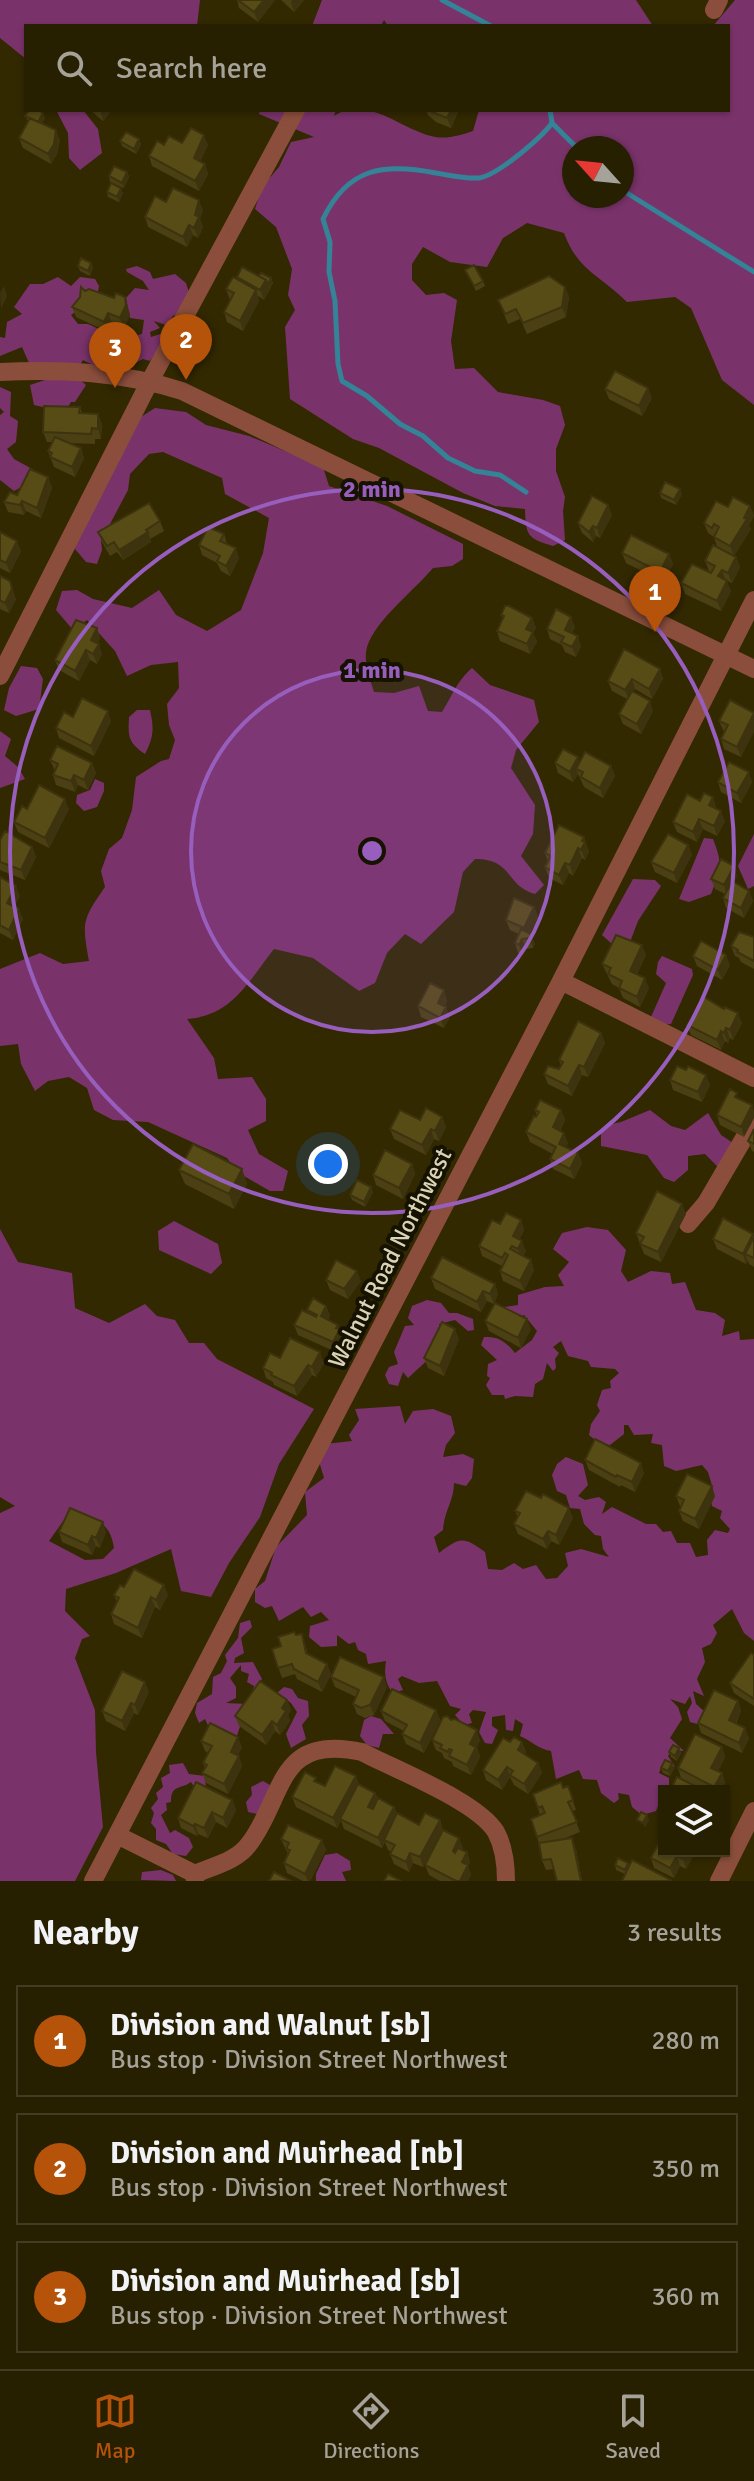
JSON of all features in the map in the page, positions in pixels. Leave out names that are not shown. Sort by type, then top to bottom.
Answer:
[{"type":"street","points":[[0,676],[150,381],[295,112]]},
{"type":"street","points":[[0,372],[81,371],[150,381],[182,391],[754,669]]},
{"type":"street","name":"Walnut Road Northwest","points":[[93,1881],[561,981],[754,600]]},
{"type":"street","points":[[561,981],[754,1078]]},
{"type":"street","points":[[688,1224],[706,1203],[754,1121]]},
{"type":"street","points":[[117,1835],[195,1878],[233,1858],[248,1846],[278,1784],[289,1769],[322,1750],[343,1748],[362,1752],[466,1805],[484,1818],[503,1849],[506,1881]]},
{"type":"street","points":[[719,1881],[754,1811]]},
{"type":"shaded area","points":[[0,0],[200,0],[197,24],[24,24],[24,57],[0,38]]},
{"type":"shaded area","points":[[322,0],[636,0],[652,24],[387,24],[384,20],[382,24],[313,24]]},
{"type":"shaded area","points":[[735,0],[754,0],[754,405],[722,380],[691,308],[675,297],[627,302],[583,264],[564,233],[527,223],[503,238],[487,267],[450,262],[423,247],[412,264],[412,280],[426,295],[444,293],[457,300],[451,341],[455,369],[474,368],[498,392],[560,406],[565,425],[556,449],[556,471],[565,497],[565,540],[553,546],[530,535],[525,509],[495,506],[463,493],[379,448],[353,439],[290,399],[285,327],[295,310],[288,295],[292,269],[276,227],[255,209],[262,187],[279,167],[291,142],[314,137],[260,112],[335,112],[334,116],[343,112],[375,112],[435,137],[473,131],[478,112],[730,112],[730,24],[715,24]]},
{"type":"shaded area","points":[[57,112],[85,112],[98,129],[102,153],[80,170],[69,158],[68,133]]},
{"type":"shaded area","points":[[137,266],[150,272],[153,279],[175,274],[186,283],[190,296],[182,313],[173,316],[166,325],[154,321],[160,328],[150,332],[151,337],[163,333],[169,336],[150,361],[143,359],[133,364],[117,361],[114,352],[117,347],[109,341],[119,331],[129,337],[142,334],[144,320],[130,318],[126,298],[135,288],[149,290],[143,281],[127,272],[126,269]]},
{"type":"shaded area","points":[[58,277],[71,286],[80,277],[95,279],[99,286],[97,296],[71,315],[78,324],[88,324],[103,331],[96,345],[97,351],[105,357],[101,364],[93,365],[83,360],[74,375],[86,385],[65,412],[34,405],[30,385],[45,380],[29,363],[22,347],[0,356],[0,337],[5,338],[7,322],[22,314],[14,307],[30,284],[43,284]]},
{"type":"shaded area","points":[[0,387],[11,392],[10,416],[18,421],[16,442],[7,449],[14,459],[34,470],[27,484],[14,491],[0,480],[0,415],[4,412],[0,408]]},
{"type":"shaded area","points":[[155,408],[186,412],[206,425],[249,436],[323,467],[329,486],[387,506],[463,544],[463,559],[452,566],[433,568],[378,626],[367,647],[366,658],[374,692],[394,693],[419,686],[428,711],[442,712],[458,684],[472,668],[490,685],[534,700],[539,722],[516,750],[511,768],[535,805],[533,834],[521,856],[544,885],[535,894],[518,885],[497,863],[475,859],[463,872],[454,912],[421,944],[405,934],[387,953],[375,983],[359,991],[313,958],[274,949],[247,985],[227,1004],[203,1016],[187,1019],[214,1058],[218,1079],[252,1077],[266,1099],[266,1121],[248,1130],[259,1154],[288,1171],[283,1191],[270,1191],[237,1172],[227,1158],[148,1122],[113,1120],[94,1110],[87,1088],[69,1077],[48,1081],[35,1091],[21,1064],[18,1044],[0,1046],[0,969],[40,953],[63,964],[89,961],[86,922],[105,887],[101,871],[109,849],[122,838],[132,810],[136,777],[169,759],[175,740],[169,725],[167,704],[179,688],[178,662],[151,665],[127,676],[115,651],[87,620],[73,630],[56,610],[62,591],[77,590],[93,599],[132,608],[159,590],[176,615],[207,631],[241,610],[263,553],[269,518],[225,494],[222,478],[163,452],[149,454],[130,474],[128,490],[101,541],[102,550],[97,564],[86,562],[75,549],[80,530],[133,422]]},
{"type":"shaded area","points":[[21,666],[37,668],[43,679],[39,709],[16,716],[4,710],[9,688]]},
{"type":"shaded area","points":[[137,710],[150,710],[152,737],[145,754],[135,746],[129,734],[129,717]]},
{"type":"shaded area","points":[[0,731],[11,739],[5,756],[18,767],[25,779],[0,788]]},
{"type":"shaded area","points":[[95,779],[104,783],[104,791],[97,807],[84,811],[76,803],[77,795],[90,790]]},
{"type":"shaded area","points":[[754,834],[754,886],[748,889],[738,866]]},
{"type":"shaded area","points":[[704,838],[713,839],[719,861],[719,872],[711,894],[689,902],[679,899]]},
{"type":"shaded area","points":[[633,879],[655,880],[661,886],[638,921],[630,942],[612,944],[602,935]]},
{"type":"shaded area","points":[[662,956],[692,969],[693,975],[671,1024],[657,1025],[651,1017],[666,983],[656,974]]},
{"type":"shaded area","points":[[650,1110],[671,1126],[685,1130],[708,1113],[721,1135],[733,1143],[719,1168],[705,1154],[688,1156],[688,1170],[674,1182],[664,1178],[647,1155],[601,1146],[601,1134],[607,1125]]},
{"type":"shaded area","points":[[174,1221],[218,1244],[222,1263],[211,1274],[159,1250],[158,1231]]},
{"type":"shaded area","points":[[587,1227],[608,1230],[626,1250],[621,1271],[628,1282],[651,1271],[670,1273],[672,1284],[685,1282],[696,1310],[715,1313],[725,1320],[722,1336],[739,1331],[740,1340],[754,1339],[754,1641],[744,1633],[732,1609],[713,1625],[717,1633],[711,1644],[702,1648],[705,1662],[697,1679],[704,1696],[693,1691],[696,1704],[705,1712],[701,1725],[690,1722],[687,1712],[692,1703],[690,1696],[685,1704],[670,1699],[678,1707],[682,1719],[670,1738],[684,1751],[672,1750],[668,1756],[675,1767],[663,1763],[659,1773],[669,1778],[669,1785],[658,1785],[656,1811],[642,1815],[632,1807],[629,1795],[618,1793],[619,1799],[614,1803],[601,1793],[597,1780],[583,1779],[579,1770],[556,1779],[551,1751],[520,1736],[523,1724],[515,1719],[513,1731],[506,1730],[505,1715],[492,1717],[492,1726],[498,1730],[492,1744],[485,1743],[479,1732],[486,1712],[473,1710],[469,1714],[472,1723],[464,1725],[455,1715],[461,1709],[450,1706],[437,1681],[419,1683],[402,1676],[398,1679],[403,1690],[393,1693],[386,1678],[386,1661],[368,1664],[366,1654],[358,1650],[355,1642],[349,1644],[337,1635],[337,1646],[321,1647],[309,1637],[310,1626],[329,1620],[321,1612],[311,1617],[303,1607],[279,1621],[272,1606],[265,1608],[255,1602],[255,1589],[265,1581],[276,1547],[307,1515],[305,1492],[324,1478],[319,1461],[325,1444],[352,1441],[349,1435],[359,1420],[355,1409],[400,1406],[405,1424],[413,1411],[433,1409],[451,1416],[455,1433],[446,1445],[443,1457],[463,1454],[474,1459],[472,1478],[466,1486],[454,1483],[443,1530],[434,1537],[439,1553],[462,1540],[485,1552],[488,1569],[502,1570],[514,1563],[523,1569],[536,1565],[546,1579],[557,1578],[568,1566],[565,1553],[581,1549],[609,1557],[603,1549],[601,1536],[595,1535],[584,1524],[580,1509],[570,1508],[566,1495],[557,1491],[552,1475],[557,1464],[566,1457],[583,1464],[588,1485],[578,1496],[585,1500],[599,1497],[606,1502],[602,1514],[612,1507],[646,1524],[656,1524],[663,1532],[671,1531],[677,1543],[690,1543],[696,1557],[708,1555],[707,1540],[715,1530],[728,1533],[730,1529],[720,1518],[722,1511],[712,1506],[710,1494],[713,1489],[708,1472],[702,1465],[676,1471],[664,1466],[662,1445],[651,1443],[653,1434],[634,1435],[628,1425],[624,1425],[624,1434],[610,1445],[599,1443],[589,1435],[591,1424],[600,1411],[597,1405],[602,1390],[611,1388],[610,1381],[619,1373],[615,1369],[591,1367],[588,1361],[568,1356],[561,1341],[553,1347],[559,1353],[555,1359],[556,1368],[553,1371],[547,1363],[543,1379],[535,1384],[533,1397],[505,1399],[504,1395],[492,1395],[486,1385],[490,1378],[487,1376],[488,1364],[497,1360],[481,1345],[484,1337],[502,1340],[515,1353],[532,1340],[537,1331],[524,1315],[517,1318],[504,1307],[518,1305],[518,1295],[545,1287],[564,1286],[558,1275],[569,1262],[553,1249],[562,1233]]},
{"type":"shaded area","points":[[0,1229],[18,1262],[72,1273],[75,1308],[109,1323],[145,1304],[157,1316],[175,1320],[189,1343],[204,1343],[217,1359],[314,1409],[279,1464],[260,1517],[229,1563],[211,1597],[181,1591],[171,1549],[116,1573],[66,1589],[65,1611],[90,1636],[82,1639],[75,1658],[95,1710],[103,1827],[75,1881],[0,1881],[0,1513],[15,1506],[0,1497]],"holes":[[[71,1510],[100,1522],[109,1532],[114,1548],[103,1559],[85,1560],[49,1541]]]},
{"type":"shaded area","points":[[427,1300],[441,1303],[449,1313],[473,1319],[474,1330],[468,1331],[455,1320],[439,1324],[442,1332],[434,1336],[432,1356],[408,1378],[403,1372],[398,1386],[389,1384],[385,1375],[389,1367],[398,1364],[394,1352],[405,1326],[414,1325],[408,1318],[412,1306]]},
{"type":"shaded area","points":[[250,1620],[252,1627],[241,1638],[244,1653],[235,1658],[234,1663],[253,1662],[262,1679],[251,1698],[254,1686],[247,1682],[249,1674],[241,1671],[241,1665],[230,1678],[236,1687],[236,1698],[226,1703],[247,1704],[236,1739],[211,1732],[205,1719],[199,1723],[195,1713],[197,1703],[212,1694],[213,1677],[221,1673],[227,1661],[225,1655],[238,1638],[240,1623]]},
{"type":"shaded area","points":[[284,1687],[292,1689],[298,1698],[308,1701],[309,1716],[302,1725],[306,1739],[291,1748],[286,1734],[297,1712],[277,1693]]},
{"type":"shaded area","points":[[371,1716],[381,1719],[394,1734],[383,1734],[379,1748],[367,1745],[360,1736],[364,1720]]},
{"type":"shaded area","points":[[183,1763],[189,1774],[205,1776],[206,1789],[196,1790],[191,1782],[177,1788],[171,1802],[166,1803],[167,1810],[161,1815],[170,1833],[175,1830],[189,1838],[193,1847],[186,1856],[173,1854],[166,1844],[156,1840],[156,1829],[151,1823],[154,1813],[151,1808],[158,1799],[156,1793],[163,1787],[161,1778],[170,1773],[169,1765]]},
{"type":"shaded area","points":[[263,1781],[270,1785],[262,1815],[248,1812],[246,1802],[252,1795],[251,1787]]},
{"type":"shaded area","points":[[337,1853],[350,1861],[351,1870],[342,1872],[346,1881],[316,1881],[325,1855]]},
{"type":"shaded area","points":[[161,1870],[173,1875],[176,1881],[141,1880],[142,1872]]},
{"type":"building","points":[[238,0],[264,0],[254,12]]},
{"type":"building","points":[[28,112],[43,113],[38,122],[25,116]]},
{"type":"building","points":[[432,112],[450,112],[447,118]]},
{"type":"building","points":[[30,118],[56,130],[54,144],[48,154],[19,138]]},
{"type":"building","points":[[191,128],[204,135],[194,158],[205,164],[195,181],[149,156],[157,141],[164,145],[169,136],[182,143]]},
{"type":"building","points":[[126,132],[139,139],[134,149],[120,141]]},
{"type":"building","points":[[114,166],[127,172],[122,183],[109,176]]},
{"type":"building","points":[[111,183],[121,188],[117,197],[107,192]]},
{"type":"building","points":[[173,188],[199,200],[195,215],[199,217],[194,228],[189,225],[183,237],[145,217],[155,196],[166,202]]},
{"type":"building","points":[[81,258],[91,263],[88,271],[78,266]]},
{"type":"building","points":[[474,265],[483,281],[474,286],[465,270]]},
{"type":"building","points":[[242,267],[266,280],[260,290],[237,277]]},
{"type":"building","points":[[261,273],[271,278],[268,284],[259,276]]},
{"type":"building","points":[[549,276],[565,287],[562,307],[523,323],[516,309],[505,314],[498,300]]},
{"type":"building","points":[[233,277],[256,290],[240,321],[224,312],[234,293],[226,289]]},
{"type":"building","points":[[81,287],[85,291],[89,289],[114,298],[116,293],[125,297],[126,305],[120,318],[108,313],[104,322],[72,307],[80,297]]},
{"type":"building","points":[[615,371],[648,388],[639,406],[605,389]]},
{"type":"building","points":[[44,406],[80,407],[79,413],[98,414],[98,429],[92,428],[91,434],[43,432]]},
{"type":"building","points":[[55,437],[81,448],[72,467],[50,457],[52,453],[48,451]]},
{"type":"building","points":[[30,469],[48,477],[37,508],[22,501],[20,505],[4,502],[10,492],[17,495]]},
{"type":"building","points":[[665,482],[680,489],[674,500],[660,493]]},
{"type":"building","points":[[592,496],[608,505],[597,528],[593,526],[589,532],[578,523]]},
{"type":"building","points":[[733,497],[750,506],[744,518],[747,519],[730,546],[714,537],[719,527],[714,524],[712,528],[704,523],[716,501],[728,507]]},
{"type":"building","points":[[149,503],[160,521],[119,550],[114,542],[107,546],[98,532]]},
{"type":"building","points":[[208,527],[224,534],[220,541],[236,548],[226,566],[217,561],[220,556],[199,545]]},
{"type":"building","points":[[0,532],[17,541],[6,563],[0,560]]},
{"type":"building","points":[[631,535],[669,554],[660,572],[622,553]]},
{"type":"building","points":[[713,545],[736,557],[728,573],[722,570],[718,576],[727,581],[717,601],[681,583],[692,564],[711,573],[715,566],[705,561]]},
{"type":"building","points":[[0,576],[10,581],[12,589],[5,603],[0,600]]},
{"type":"building","points":[[505,606],[532,618],[526,629],[533,632],[527,644],[497,631]]},
{"type":"building","points":[[556,609],[571,617],[565,630],[578,636],[572,647],[561,642],[564,637],[547,629]]},
{"type":"building","points":[[76,620],[97,628],[91,640],[99,644],[93,654],[86,650],[75,671],[55,660]]},
{"type":"building","points":[[624,649],[660,669],[649,689],[632,679],[625,690],[608,681]]},
{"type":"building","points":[[632,691],[650,701],[637,724],[619,714]]},
{"type":"building","points":[[82,698],[108,711],[91,746],[56,728],[64,712],[73,717]]},
{"type":"building","points":[[730,700],[754,713],[737,747],[721,739],[728,725],[719,721]]},
{"type":"building","points":[[57,746],[92,763],[84,780],[74,775],[71,781],[53,775],[58,764],[50,760]]},
{"type":"building","points":[[563,749],[578,757],[570,772],[555,763]]},
{"type":"building","points":[[585,752],[611,766],[600,788],[581,777],[583,772],[576,769]]},
{"type":"building","points":[[729,762],[749,772],[737,793],[718,782]]},
{"type":"building","points":[[39,785],[65,799],[45,838],[14,822],[22,806],[27,809]]},
{"type":"building","points":[[704,793],[713,797],[709,805],[721,811],[714,826],[699,819],[693,832],[673,822],[687,794],[700,801]]},
{"type":"building","points":[[559,825],[584,837],[582,841],[585,842],[581,850],[578,848],[570,865],[565,863],[559,875],[545,867],[551,856],[545,853]]},
{"type":"building","points":[[5,831],[32,847],[21,870],[0,862],[0,840]]},
{"type":"building","points":[[668,834],[688,845],[674,873],[651,862]]},
{"type":"building","points":[[721,859],[734,866],[724,885],[711,879]]},
{"type":"building","points":[[0,877],[16,886],[7,903],[19,909],[9,930],[0,925]]},
{"type":"building","points":[[732,881],[749,891],[741,908],[723,898]]},
{"type":"building","points":[[514,898],[534,907],[524,928],[506,920]]},
{"type":"building","points":[[521,929],[531,934],[519,945],[515,943]]},
{"type":"building","points":[[739,932],[754,937],[754,961],[731,946]]},
{"type":"building","points":[[616,935],[642,945],[630,971],[645,978],[637,997],[619,988],[622,981],[608,974],[611,968],[602,964]]},
{"type":"building","points":[[701,941],[726,955],[718,970],[693,956]]},
{"type":"building","points":[[430,983],[444,990],[438,1003],[446,1007],[440,1018],[418,1006]]},
{"type":"building","points":[[704,997],[738,1013],[730,1030],[726,1028],[724,1033],[721,1031],[717,1040],[687,1025]]},
{"type":"building","points":[[578,1021],[601,1033],[584,1067],[579,1065],[568,1086],[544,1074],[548,1066],[559,1069],[563,1062],[559,1060]]},
{"type":"building","points":[[677,1066],[686,1070],[688,1066],[706,1075],[698,1092],[670,1080]]},
{"type":"building","points":[[730,1089],[737,1093],[735,1097],[752,1105],[741,1127],[717,1115]]},
{"type":"building","points":[[540,1100],[561,1110],[553,1127],[564,1133],[559,1144],[578,1153],[570,1169],[550,1159],[556,1147],[526,1132],[539,1112],[535,1110]]},
{"type":"building","points":[[426,1108],[442,1117],[435,1131],[431,1129],[422,1145],[390,1129],[400,1110],[420,1120]]},
{"type":"building","points":[[754,1129],[754,1144],[748,1141]]},
{"type":"building","points":[[193,1144],[242,1169],[229,1194],[179,1170]]},
{"type":"building","points":[[385,1150],[412,1164],[399,1188],[373,1175]]},
{"type":"building","points":[[357,1180],[371,1187],[364,1202],[350,1195]]},
{"type":"building","points":[[657,1191],[682,1204],[658,1252],[640,1244],[644,1237],[636,1233]]},
{"type":"building","points":[[506,1213],[521,1220],[513,1236],[522,1241],[518,1249],[512,1246],[510,1249],[531,1260],[520,1281],[500,1271],[508,1255],[505,1253],[502,1258],[479,1246],[492,1220],[500,1224]]},
{"type":"building","points":[[723,1218],[753,1234],[743,1254],[713,1239]]},
{"type":"building","points":[[754,1237],[754,1258],[745,1254]]},
{"type":"building","points":[[442,1257],[495,1284],[490,1294],[483,1291],[477,1302],[431,1278]]},
{"type":"building","points":[[336,1260],[357,1271],[344,1289],[326,1280]]},
{"type":"building","points":[[313,1298],[326,1306],[321,1316],[340,1329],[333,1342],[294,1325],[302,1310],[316,1317],[307,1310]]},
{"type":"building","points":[[495,1303],[527,1319],[518,1338],[485,1321]]},
{"type":"building","points":[[442,1322],[455,1329],[440,1366],[424,1358]]},
{"type":"building","points":[[290,1338],[320,1352],[312,1367],[308,1365],[294,1386],[263,1368],[270,1353],[280,1358]]},
{"type":"building","points":[[595,1439],[641,1463],[632,1482],[585,1460]]},
{"type":"building","points":[[687,1474],[712,1486],[695,1519],[679,1511],[684,1500],[676,1496]]},
{"type":"building","points":[[526,1491],[541,1498],[543,1494],[569,1508],[556,1535],[548,1531],[543,1539],[514,1524],[520,1513],[515,1511]]},
{"type":"building","points":[[70,1508],[103,1522],[96,1538],[92,1536],[88,1545],[59,1532]]},
{"type":"building","points":[[134,1569],[164,1585],[156,1600],[151,1597],[138,1628],[111,1614],[119,1598],[114,1595],[120,1585],[124,1587]]},
{"type":"building","points":[[294,1632],[296,1635],[302,1634],[306,1653],[327,1664],[318,1682],[294,1669],[292,1664],[278,1668],[272,1649],[281,1646],[278,1637]]},
{"type":"building","points":[[751,1653],[754,1655],[754,1699],[730,1683]]},
{"type":"building","points":[[340,1657],[384,1677],[370,1705],[361,1708],[353,1704],[359,1690],[331,1677]]},
{"type":"building","points":[[122,1671],[145,1682],[135,1705],[131,1703],[122,1721],[102,1711]]},
{"type":"building","points":[[260,1681],[287,1700],[282,1708],[286,1711],[277,1725],[272,1721],[262,1735],[235,1716]]},
{"type":"building","points":[[392,1689],[436,1710],[420,1743],[402,1734],[407,1725],[381,1711]]},
{"type":"building","points":[[714,1690],[738,1701],[729,1720],[745,1728],[739,1743],[698,1723]]},
{"type":"building","points":[[443,1717],[477,1730],[470,1744],[476,1747],[467,1765],[449,1756],[452,1750],[448,1752],[440,1748],[442,1745],[432,1740]]},
{"type":"building","points":[[210,1723],[238,1737],[231,1752],[239,1756],[224,1784],[202,1773],[207,1765],[203,1763],[212,1746],[201,1741]]},
{"type":"building","points":[[695,1734],[722,1747],[711,1768],[722,1773],[715,1785],[678,1768]]},
{"type":"building","points":[[514,1737],[522,1742],[518,1750],[538,1763],[524,1784],[510,1775],[513,1771],[507,1767],[498,1780],[483,1770],[503,1738],[510,1742]]},
{"type":"building","points":[[673,1745],[679,1748],[675,1756],[669,1752]]},
{"type":"building","points":[[665,1760],[672,1763],[668,1771],[661,1768]]},
{"type":"building","points":[[335,1766],[356,1776],[333,1818],[292,1797],[305,1772],[325,1786]]},
{"type":"building","points":[[677,1777],[693,1785],[673,1785]]},
{"type":"building","points":[[196,1782],[232,1800],[223,1818],[212,1812],[204,1828],[178,1818]]},
{"type":"building","points":[[561,1782],[563,1788],[568,1786],[573,1800],[568,1802],[577,1822],[537,1837],[531,1819],[545,1813],[542,1806],[538,1808],[533,1794]]},
{"type":"building","points":[[358,1784],[375,1793],[368,1807],[373,1809],[378,1798],[394,1807],[378,1838],[340,1819]]},
{"type":"building","points":[[641,1812],[647,1815],[643,1823],[637,1820]]},
{"type":"building","points":[[397,1813],[419,1825],[425,1813],[440,1820],[420,1857],[410,1853],[406,1862],[390,1854],[395,1845],[384,1840]]},
{"type":"building","points":[[288,1825],[322,1840],[305,1874],[284,1863],[290,1850],[286,1849],[289,1843],[281,1839]]},
{"type":"building","points":[[443,1830],[459,1838],[453,1851],[455,1853],[458,1848],[467,1852],[462,1862],[468,1865],[460,1881],[425,1865]]},
{"type":"building","points":[[572,1838],[581,1881],[557,1881],[551,1859],[542,1860],[539,1843]]},
{"type":"building","points":[[658,1845],[658,1857],[676,1857],[670,1868],[651,1858]]},
{"type":"building","points":[[618,1858],[628,1863],[625,1870],[615,1865]]},
{"type":"building","points":[[632,1860],[671,1880],[671,1881],[622,1881]]},
{"type":"building","points":[[274,1872],[291,1881],[269,1881]]},
{"type":"building","points":[[388,1874],[401,1881],[384,1881]]},
{"type":"waterway","points":[[442,0],[487,24]]},
{"type":"waterway","points":[[550,112],[552,123],[565,136]]},
{"type":"waterway","points":[[526,492],[500,475],[475,471],[448,458],[423,436],[400,424],[367,396],[342,381],[338,364],[335,301],[329,272],[330,242],[323,219],[344,188],[369,173],[400,169],[479,178],[518,155],[552,123]]},
{"type":"waterway","points":[[634,197],[754,272]]},
{"type":"place","name":"Division and Muirhead [nb]","points":[[186,380]]},
{"type":"place","name":"Division and Muirhead [sb]","points":[[115,388]]},
{"type":"place","name":"Division and Walnut [sb]","points":[[655,632]]}]
